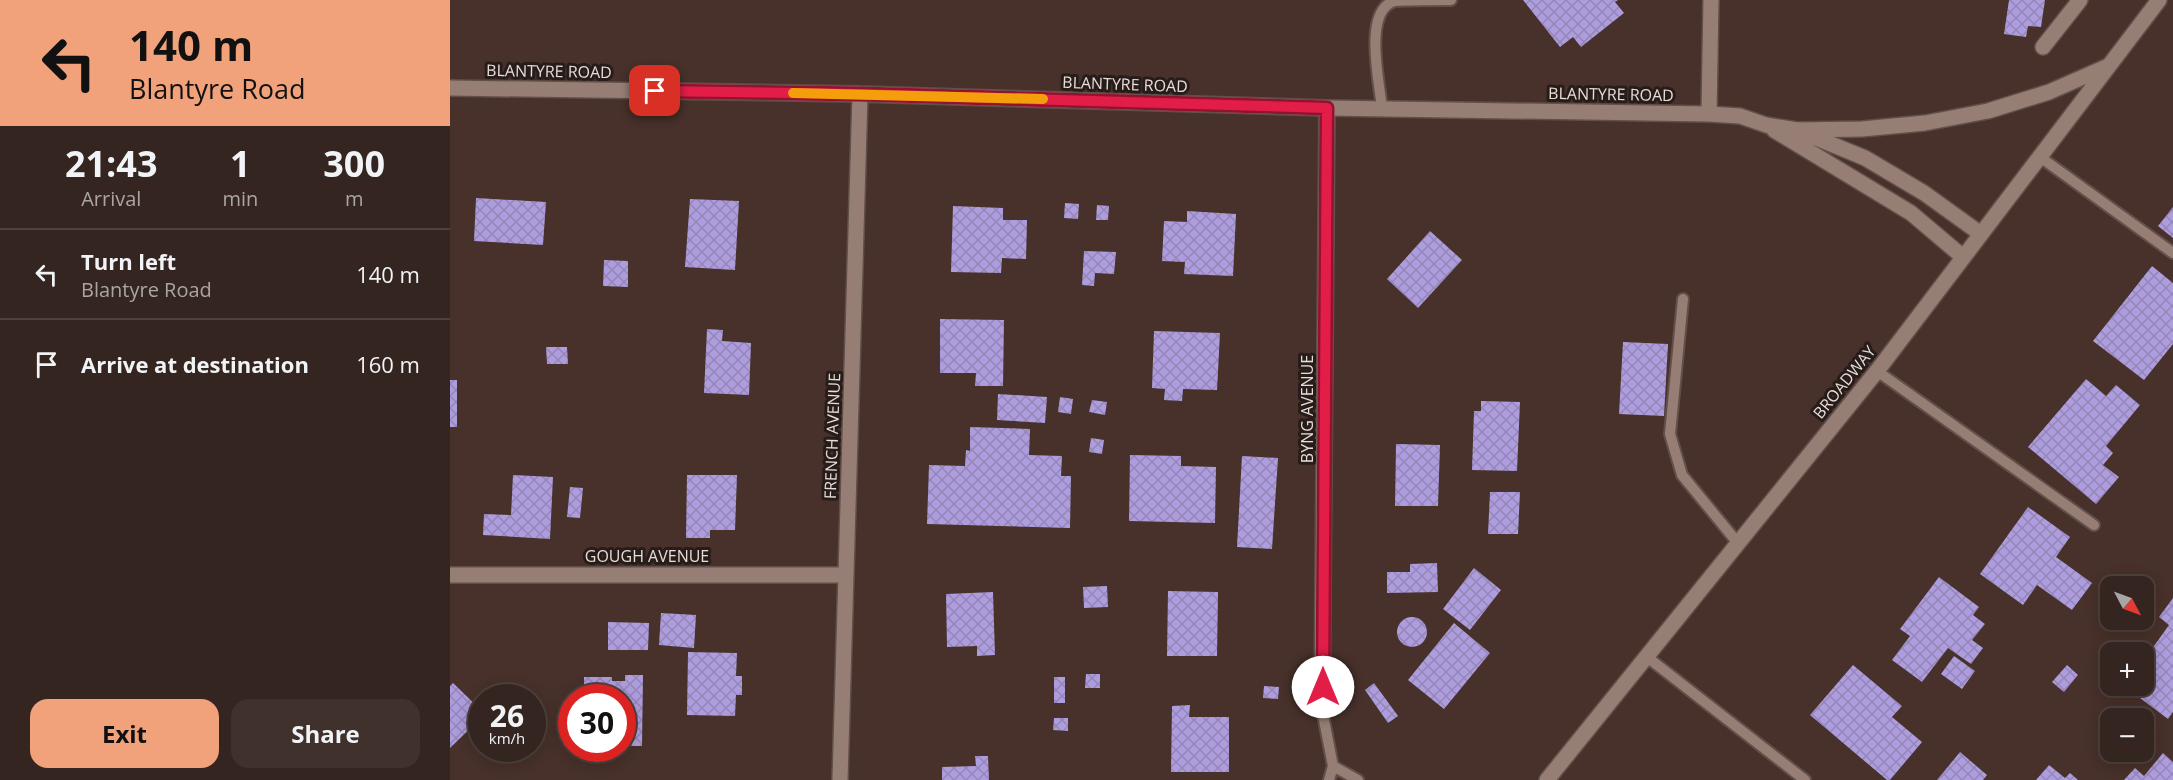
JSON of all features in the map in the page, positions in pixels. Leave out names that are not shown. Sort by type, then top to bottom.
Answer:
[{"type":"street","points":[[1709,114],[1711,0]]},
{"type":"street","points":[[2043,47],[2080,0]]},
{"type":"street","name":"BROADWAY","points":[[1547,780],[1877,371],[2159,0]]},
{"type":"street","points":[[1797,130],[1862,129],[1925,123],[1988,111],[2049,92],[2107,67]]},
{"type":"street","name":"BLANTYRE ROAD","points":[[450,88],[860,94],[1327,108],[1709,114],[1740,116],[1766,125],[1797,130]]},
{"type":"street","name":"FRENCH AVENUE","points":[[840,780],[844,575],[852,399],[860,94]]},
{"type":"street","name":"BYNG AVENUE","points":[[1322,710],[1327,108]]},
{"type":"street","points":[[1766,125],[1911,213],[1963,257]]},
{"type":"street","points":[[1797,130],[1865,158],[1924,193],[1981,234]]},
{"type":"street","name":"GOUGH AVENUE","points":[[450,575],[844,575]]},
{"type":"lane","points":[[1382,109],[1375,37],[1376,23],[1383,8],[1395,1],[1451,0]]},
{"type":"lane","points":[[2040,157],[2173,253]]},
{"type":"lane","points":[[1683,299],[1670,434],[1682,475],[1737,542]]},
{"type":"lane","points":[[1877,371],[2094,525]]},
{"type":"lane","points":[[1647,657],[1805,780]]},
{"type":"lane","points":[[1322,710],[1333,766],[1329,780]]},
{"type":"lane","points":[[1333,766],[1358,780]]},
{"type":"building","points":[[1523,0],[1618,0],[1615,2],[1624,13],[1581,47],[1573,37],[1560,47]]},
{"type":"building","points":[[2009,0],[2045,0],[2041,27],[2028,26],[2026,37],[2004,34]]},
{"type":"building","points":[[476,198],[546,202],[543,245],[474,241]]},
{"type":"building","points":[[690,199],[739,201],[735,270],[685,267]]},
{"type":"building","points":[[1065,203],[1079,204],[1078,219],[1064,218]]},
{"type":"building","points":[[1097,205],[1109,206],[1108,220],[1096,220]]},
{"type":"building","points":[[953,206],[1003,208],[1003,220],[1027,220],[1026,259],[1002,258],[1001,273],[951,272]]},
{"type":"building","points":[[2173,207],[2173,238],[2158,226]]},
{"type":"building","points":[[1187,211],[1236,214],[1233,276],[1184,274],[1185,262],[1162,261],[1164,221],[1187,222]]},
{"type":"building","points":[[1430,231],[1462,260],[1418,308],[1387,279]]},
{"type":"building","points":[[1084,251],[1116,252],[1114,274],[1095,273],[1094,286],[1082,285]]},
{"type":"building","points":[[604,260],[628,261],[628,287],[603,286]]},
{"type":"building","points":[[2152,266],[2173,283],[2173,344],[2144,380],[2093,341]]},
{"type":"building","points":[[940,319],[1004,320],[1003,386],[975,386],[976,373],[940,373]]},
{"type":"building","points":[[707,329],[723,330],[722,341],[751,343],[749,395],[704,393]]},
{"type":"building","points":[[1154,331],[1220,333],[1217,390],[1183,389],[1182,401],[1164,400],[1165,389],[1152,388]]},
{"type":"building","points":[[1623,342],[1668,344],[1664,416],[1619,414]]},
{"type":"building","points":[[546,347],[567,347],[568,364],[547,364]]},
{"type":"building","points":[[2086,379],[2106,396],[2116,385],[2140,405],[2106,446],[2113,453],[2103,465],[2119,477],[2096,504],[2028,447]]},
{"type":"building","points":[[450,380],[457,380],[457,427],[450,427]]},
{"type":"building","points":[[998,394],[1047,397],[1045,423],[997,420]]},
{"type":"building","points":[[1060,397],[1073,399],[1071,414],[1058,412]]},
{"type":"building","points":[[1092,400],[1107,402],[1105,415],[1089,412]]},
{"type":"building","points":[[1481,401],[1520,402],[1517,471],[1472,470],[1474,411],[1481,411]]},
{"type":"building","points":[[970,427],[1030,429],[1029,455],[1062,456],[1061,476],[1071,476],[1070,528],[927,524],[929,465],[965,466],[966,450],[970,451]]},
{"type":"building","points":[[1091,438],[1104,440],[1102,454],[1089,452]]},
{"type":"building","points":[[1396,444],[1440,445],[1438,506],[1395,506]]},
{"type":"building","points":[[1130,455],[1181,456],[1181,466],[1216,467],[1215,523],[1129,521]]},
{"type":"building","points":[[1242,456],[1278,458],[1272,549],[1237,547]]},
{"type":"building","points":[[513,475],[553,477],[550,539],[483,535],[484,514],[511,515]]},
{"type":"building","points":[[687,475],[737,475],[735,530],[710,530],[710,538],[686,538]]},
{"type":"building","points":[[570,487],[583,488],[580,518],[567,517]]},
{"type":"building","points":[[1490,492],[1520,492],[1518,534],[1488,534]]},
{"type":"building","points":[[2028,507],[2070,537],[2056,557],[2092,583],[2072,610],[2037,585],[2023,605],[1980,574]]},
{"type":"building","points":[[1437,563],[1438,592],[1387,593],[1387,572],[1410,572],[1410,564]]},
{"type":"building","points":[[1474,568],[1501,590],[1470,630],[1443,609]]},
{"type":"building","points":[[1939,577],[1979,607],[1973,615],[1985,624],[1972,640],[1983,648],[1971,664],[1948,648],[1922,682],[1892,660],[1910,636],[1900,629]]},
{"type":"building","points":[[1107,586],[1108,607],[1084,608],[1083,587]]},
{"type":"building","points":[[1168,591],[1218,592],[1217,656],[1167,656]]},
{"type":"building","points":[[993,592],[995,655],[977,656],[977,646],[947,647],[946,594]]},
{"type":"building","points":[[2173,598],[2173,712],[2168,719],[2137,696],[2154,696],[2154,646],[2169,625],[2159,617]]},
{"type":"building","points":[[661,613],[696,615],[694,648],[659,645]]},
{"type":"building","points":[[1412,617],[1422,622],[1427,632],[1422,642],[1412,647],[1402,642],[1397,632],[1402,622]]},
{"type":"building","points":[[608,622],[649,623],[648,650],[608,650]]},
{"type":"building","points":[[1454,623],[1490,653],[1444,709],[1408,680]]},
{"type":"building","points":[[688,652],[737,653],[736,676],[742,676],[742,695],[736,695],[735,716],[687,715]]},
{"type":"building","points":[[1954,656],[1975,671],[1962,689],[1941,674]]},
{"type":"building","points":[[1853,665],[1902,706],[1892,717],[1922,742],[1890,780],[1887,780],[1810,715]]},
{"type":"building","points":[[2067,665],[2078,675],[2064,692],[2052,682]]},
{"type":"building","points":[[1086,674],[1100,674],[1100,688],[1085,688]]},
{"type":"building","points":[[625,675],[643,675],[642,746],[636,746],[636,684],[584,684],[584,677],[612,677],[612,681],[625,681]]},
{"type":"building","points":[[1054,677],[1065,677],[1065,703],[1054,703]]},
{"type":"building","points":[[453,683],[468,697],[468,731],[450,748],[450,686]]},
{"type":"building","points":[[1374,683],[1398,716],[1388,723],[1365,690]]},
{"type":"building","points":[[1264,686],[1279,687],[1278,699],[1263,698]]},
{"type":"building","points":[[1190,705],[1189,717],[1229,717],[1229,772],[1171,772],[1172,706]]},
{"type":"building","points":[[1054,718],[1068,718],[1068,731],[1053,730]]},
{"type":"building","points":[[1960,752],[1987,775],[1983,780],[1937,780]]},
{"type":"building","points":[[2163,753],[2173,762],[2173,780],[2124,780],[2135,768],[2144,776]]},
{"type":"building","points":[[975,756],[988,756],[989,780],[942,780],[942,767],[976,766]]},
{"type":"building","points":[[2049,765],[2065,778],[2070,773],[2078,780],[2036,780]]},
{"type":"slow traffic","points":[[793,93],[1043,99]]},
{"type":"route","points":[[655,91],[860,94],[1327,108],[1323,687]]}]
